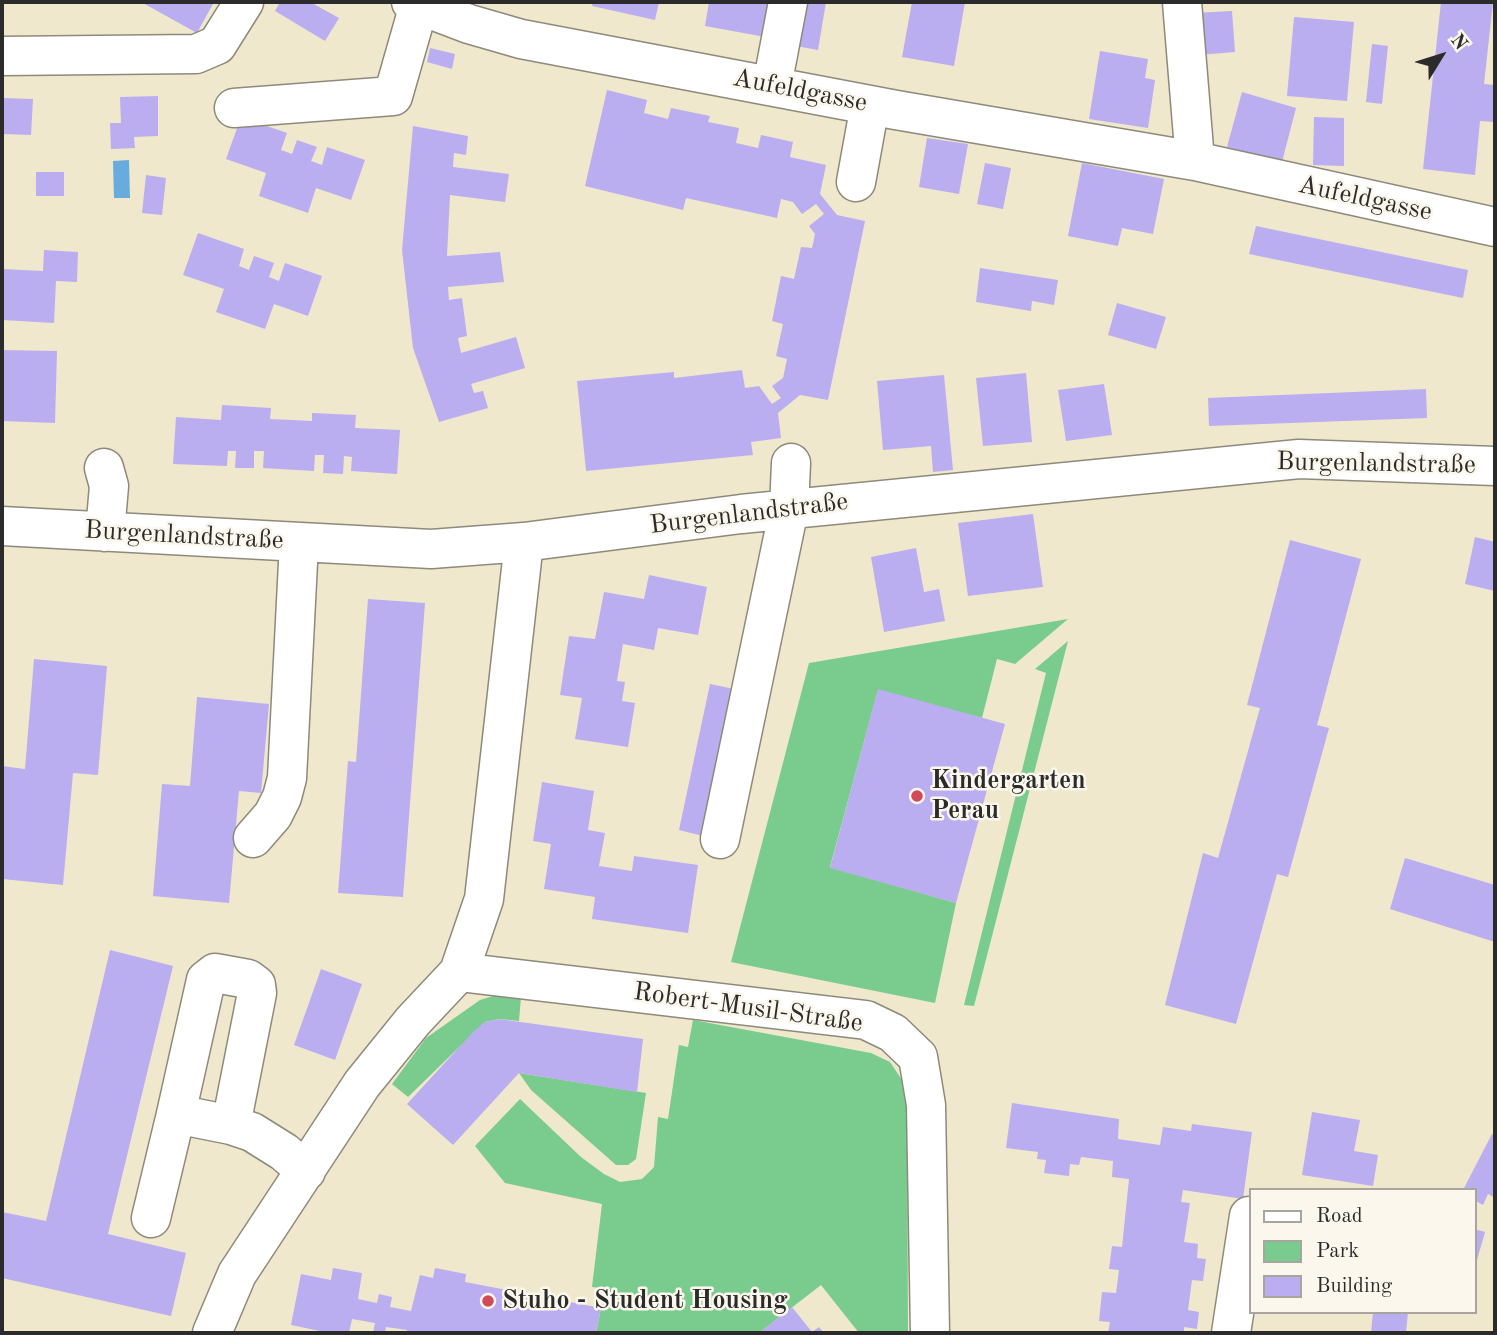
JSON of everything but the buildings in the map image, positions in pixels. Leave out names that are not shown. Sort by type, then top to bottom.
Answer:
[{"type":"street","points":[[2,56],[196,54],[217,45],[244,2]]},
{"type":"street","points":[[772,86],[789,2]]},
{"type":"street","points":[[1182,2],[1195,161]]},
{"type":"street","points":[[233,108],[393,96],[415,3]]},
{"type":"street","name":"Aufeldgasse","points":[[415,3],[475,13],[521,39],[870,105],[1195,161],[1495,227]]},
{"type":"street","points":[[856,182],[870,105]]},
{"type":"street","name":"Burgenlandstraße","points":[[2,526],[431,549],[524,542],[789,509],[1299,459],[1495,466]]},
{"type":"street","points":[[719,839],[789,509],[791,463]]},
{"type":"street","points":[[104,468],[109,486],[105,532]]},
{"type":"street","points":[[212,1333],[237,1274],[362,1084],[413,1021],[459,972],[484,899],[524,542]]},
{"type":"street","points":[[253,838],[273,815],[287,778],[299,543]]},
{"type":"street","name":"Robert-Musil-Straße","points":[[459,972],[866,1020],[893,1033],[918,1057],[925,1094],[930,1333]]},
{"type":"street","points":[[151,1218],[206,980],[215,973],[248,979],[256,985],[257,993],[231,1125]]},
{"type":"street","points":[[176,1114],[231,1125],[251,1132],[284,1152],[306,1171]]},
{"type":"street","points":[[1231,1333],[1248,1222]]},
{"type":"green space","points":[[1068,619],[1015,664],[997,659],[982,718],[878,690],[830,867],[956,903],[935,1003],[731,962],[809,663]]},
{"type":"green space","points":[[1068,641],[974,1006],[964,1005],[1046,673],[1035,669]]},
{"type":"green space","points":[[500,994],[521,997],[519,1021],[499,1019],[485,1022],[408,1097],[392,1084],[426,1038],[480,1000]]},
{"type":"green space","points":[[693,1020],[871,1053],[890,1062],[902,1080],[907,1102],[908,1333],[859,1333],[821,1285],[759,1333],[596,1333],[601,1308],[609,1289],[592,1287],[602,1204],[505,1183],[475,1146],[520,1099],[581,1157],[604,1174],[620,1182],[642,1179],[654,1167],[658,1117],[668,1119],[679,1045],[688,1047]]},
{"type":"green space","points":[[519,1073],[646,1093],[636,1159],[628,1165],[616,1165],[531,1090]]},
{"type":"water","points":[[129,160],[130,198],[114,198],[113,161]]},
{"type":"place","name":"Kindergarten Perau","points":[[917,796]]},
{"type":"place","name":"Stuho - Student Housing","points":[[488,1301]]}]
